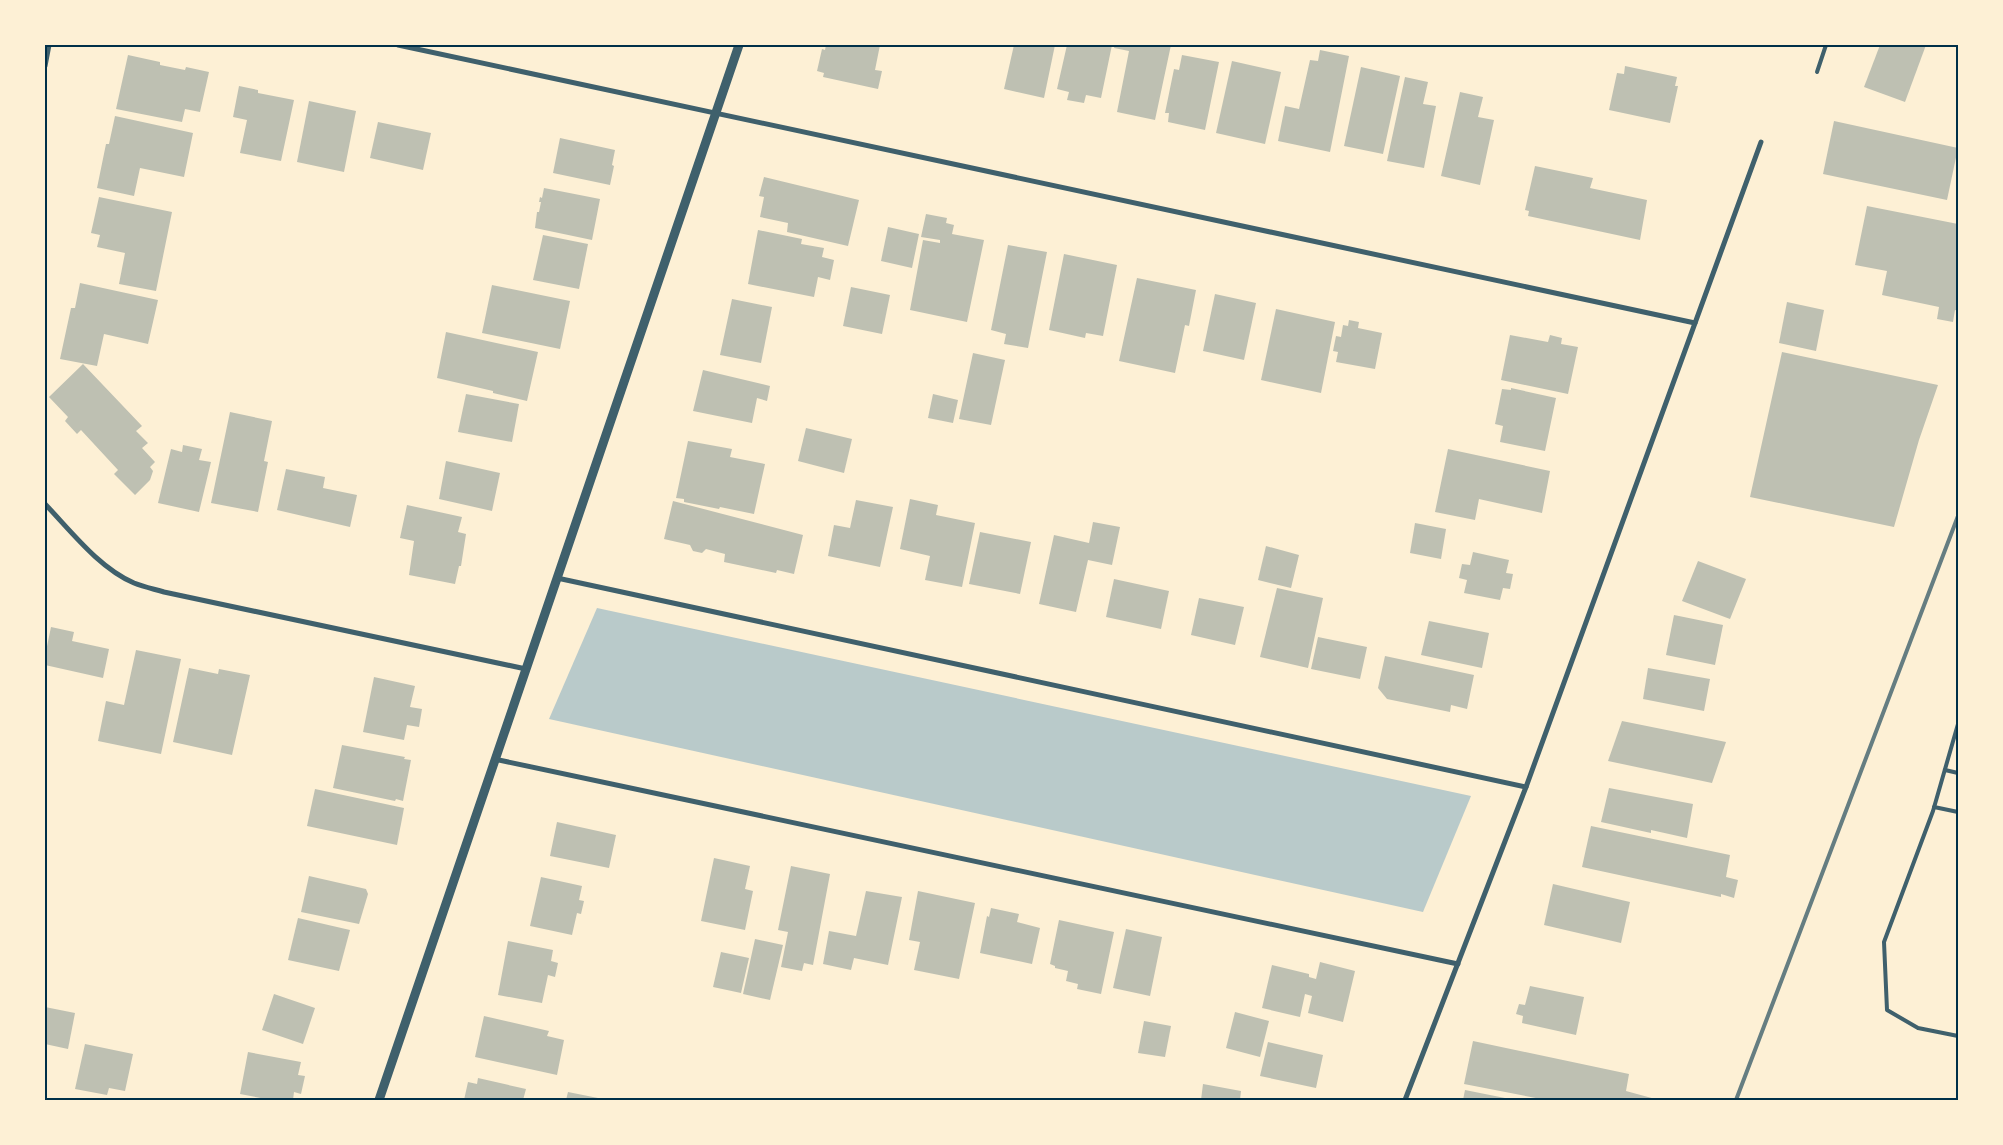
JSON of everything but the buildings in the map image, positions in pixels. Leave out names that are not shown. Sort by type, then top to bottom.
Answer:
[{"type":"street","points":[[45,66],[50,45]]},
{"type":"street","points":[[398,45],[1695,323]]},
{"type":"street","points":[[379,1100],[739,45]]},
{"type":"street","points":[[1405,1100],[1526,787],[1761,142]]},
{"type":"street","points":[[45,504],[108,567],[134,583],[164,592],[526,669]]},
{"type":"street","points":[[557,578],[1526,787]]},
{"type":"street","points":[[494,759],[1458,964]]},
{"type":"lane","points":[[1816,72],[1826,45]]},
{"type":"lane","points":[[1958,724],[1934,806],[1884,942],[1887,1010],[1918,1028],[1958,1036]]},
{"type":"lane","points":[[1945,770],[1958,773]]},
{"type":"lane","points":[[1934,806],[1958,812]]},
{"type":"shaded area","points":[[597,608],[1471,796],[1423,912],[549,719]]},
{"type":"railway","points":[[1736,1100],[1958,516]]}]
